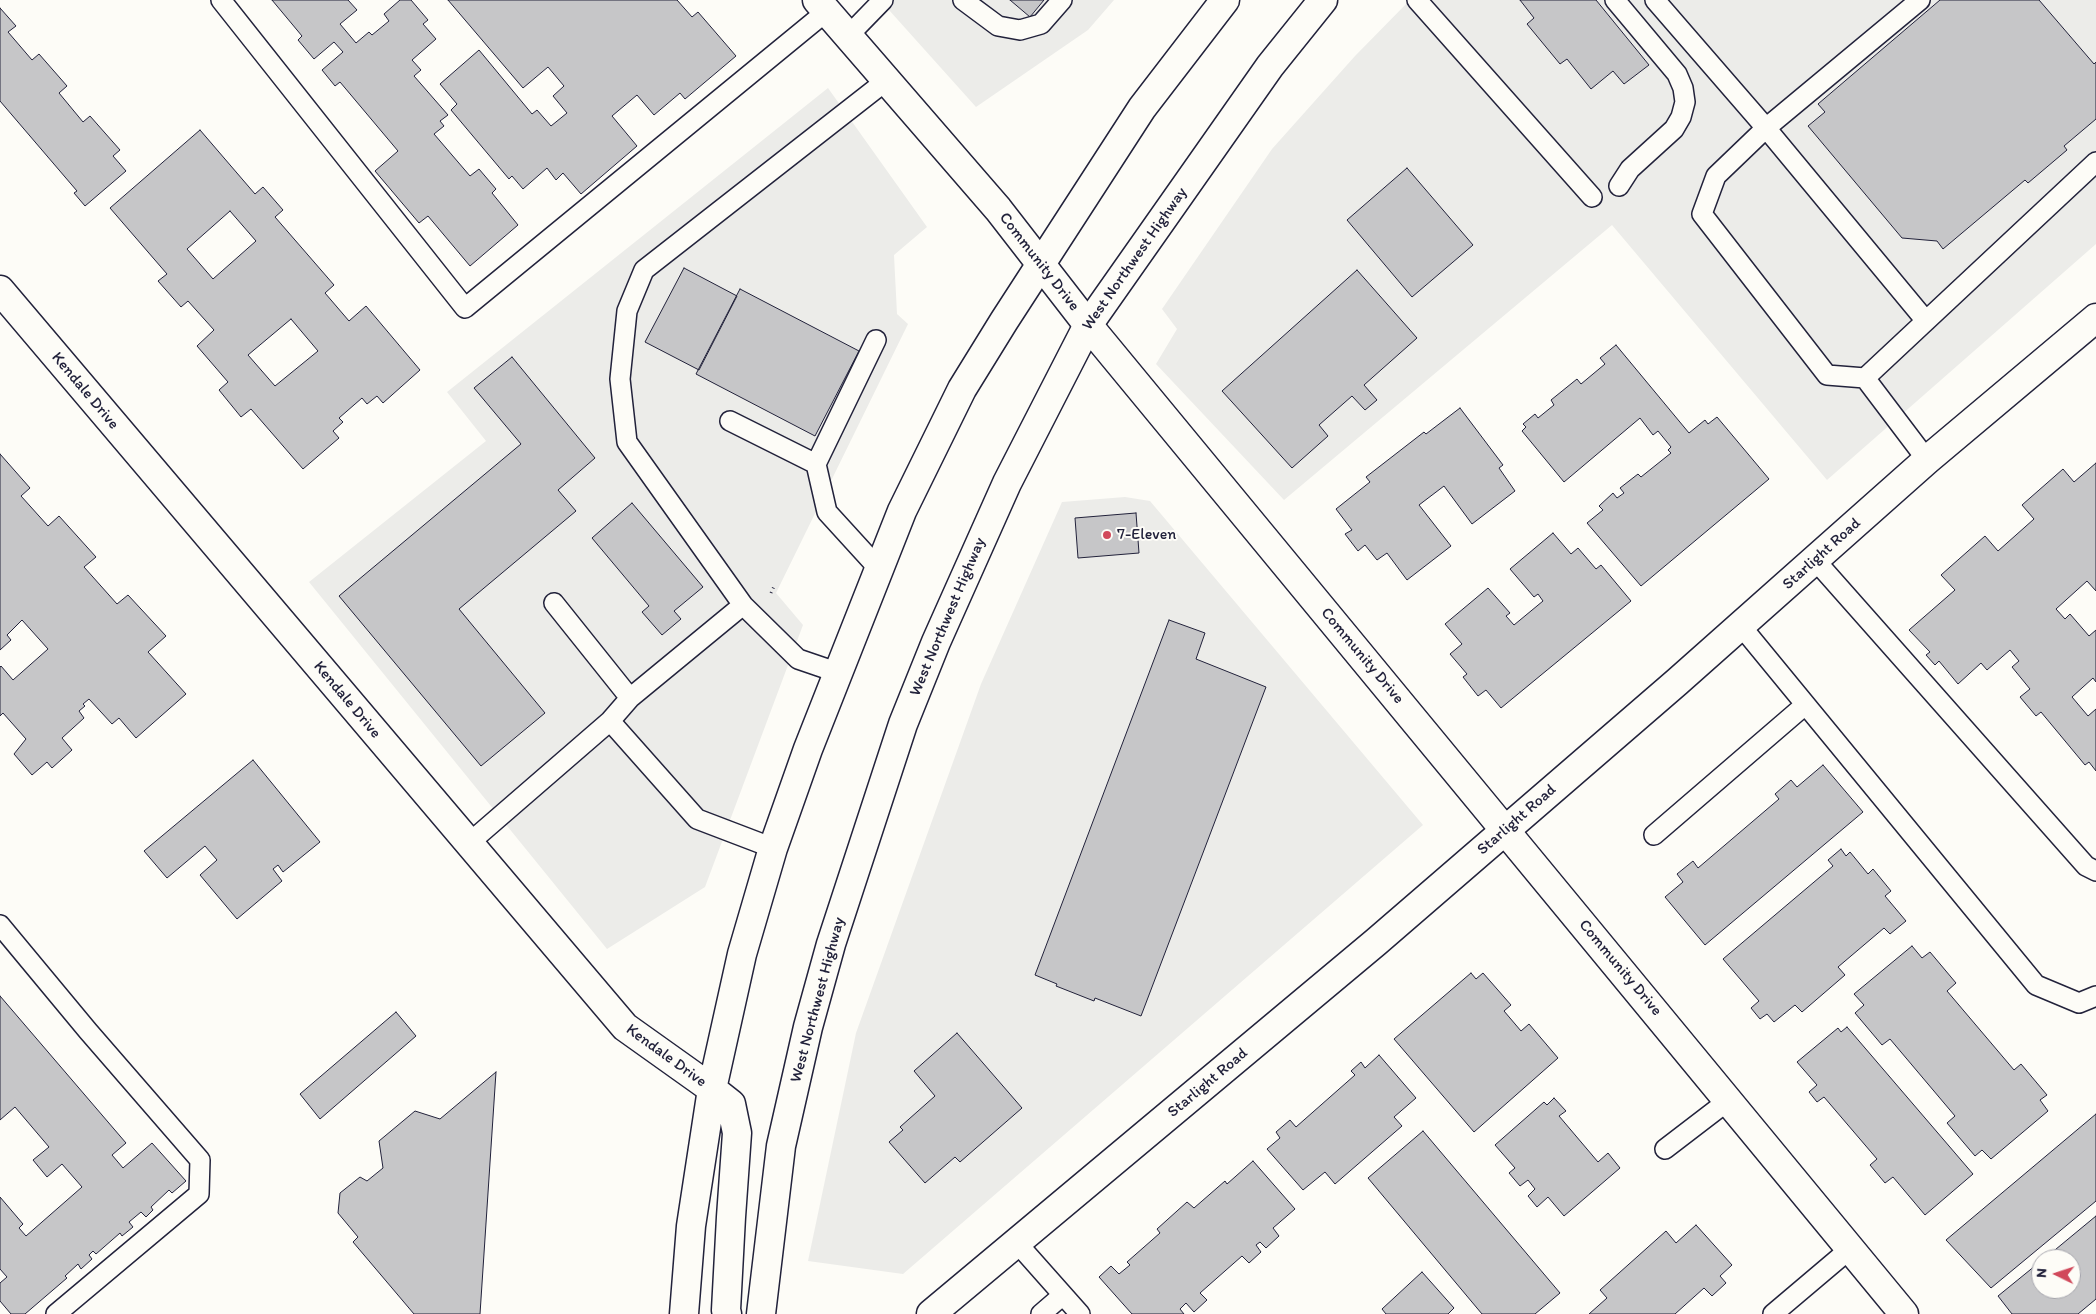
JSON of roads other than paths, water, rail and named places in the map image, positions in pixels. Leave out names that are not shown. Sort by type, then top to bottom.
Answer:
[{"type":"street","points":[[684,1314],[691,1226],[712,1089],[742,954],[773,848],[808,749],[902,510],[962,389],[1142,108],[1225,0]]},
{"type":"street","name":"West Northwest Highway","points":[[762,1314],[781,1146],[808,1026],[831,944],[903,724],[936,642],[1007,483],[1088,325],[1270,66],[1323,0]]},
{"type":"street","name":"Community Drive","points":[[822,6],[998,209],[1088,325],[1506,829],[1904,1314]]},
{"type":"street","name":"Kendale Drive","points":[[0,290],[625,1028],[731,1104],[737,1133],[726,1310],[728,1314]]},
{"type":"street","name":"Starlight Road","points":[[931,1314],[1376,942],[1741,626],[1927,460],[2096,318]]},
{"type":"lane","points":[[221,0],[465,308],[822,6]]},
{"type":"lane","points":[[848,36],[883,0]]},
{"type":"lane","points":[[963,0],[998,26],[1020,30],[1041,24],[1062,0]]},
{"type":"lane","points":[[1615,0],[1677,74],[1683,88],[1685,102],[1681,117],[1674,129],[1630,169],[1619,186]]},
{"type":"lane","points":[[1655,0],[1766,128],[1926,321]]},
{"type":"lane","points":[[1920,0],[1766,128],[1716,176],[1702,214],[1827,375],[1865,378],[2096,162]]},
{"type":"lane","points":[[1424,2],[1592,197]]},
{"type":"lane","points":[[839,673],[798,659],[743,605],[627,442],[620,379],[628,311],[644,270],[886,80]]},
{"type":"lane","points":[[876,340],[816,464],[827,512],[879,569]]},
{"type":"lane","points":[[1865,378],[1927,460]]},
{"type":"lane","points":[[730,421],[816,464]]},
{"type":"lane","points":[[1815,560],[2086,866],[2096,870]]},
{"type":"lane","points":[[554,603],[630,698]]},
{"type":"lane","points":[[468,844],[610,721],[630,698],[743,605]]},
{"type":"lane","points":[[1741,626],[2036,984],[2079,1003],[2096,996]]},
{"type":"lane","points":[[1654,835],[1806,705]]},
{"type":"lane","points":[[610,721],[697,819],[773,848]]},
{"type":"lane","points":[[0,925],[88,1031],[200,1160],[199,1194],[56,1314]]},
{"type":"lane","points":[[1665,1149],[1729,1100]]},
{"type":"lane","points":[[1017,1243],[1080,1314]]},
{"type":"lane","points":[[1774,1314],[1850,1248]]},
{"type":"lane","points":[[1041,1314],[1063,1295]]},
{"type":"place","name":"7-Eleven","points":[[1107,535]]}]
